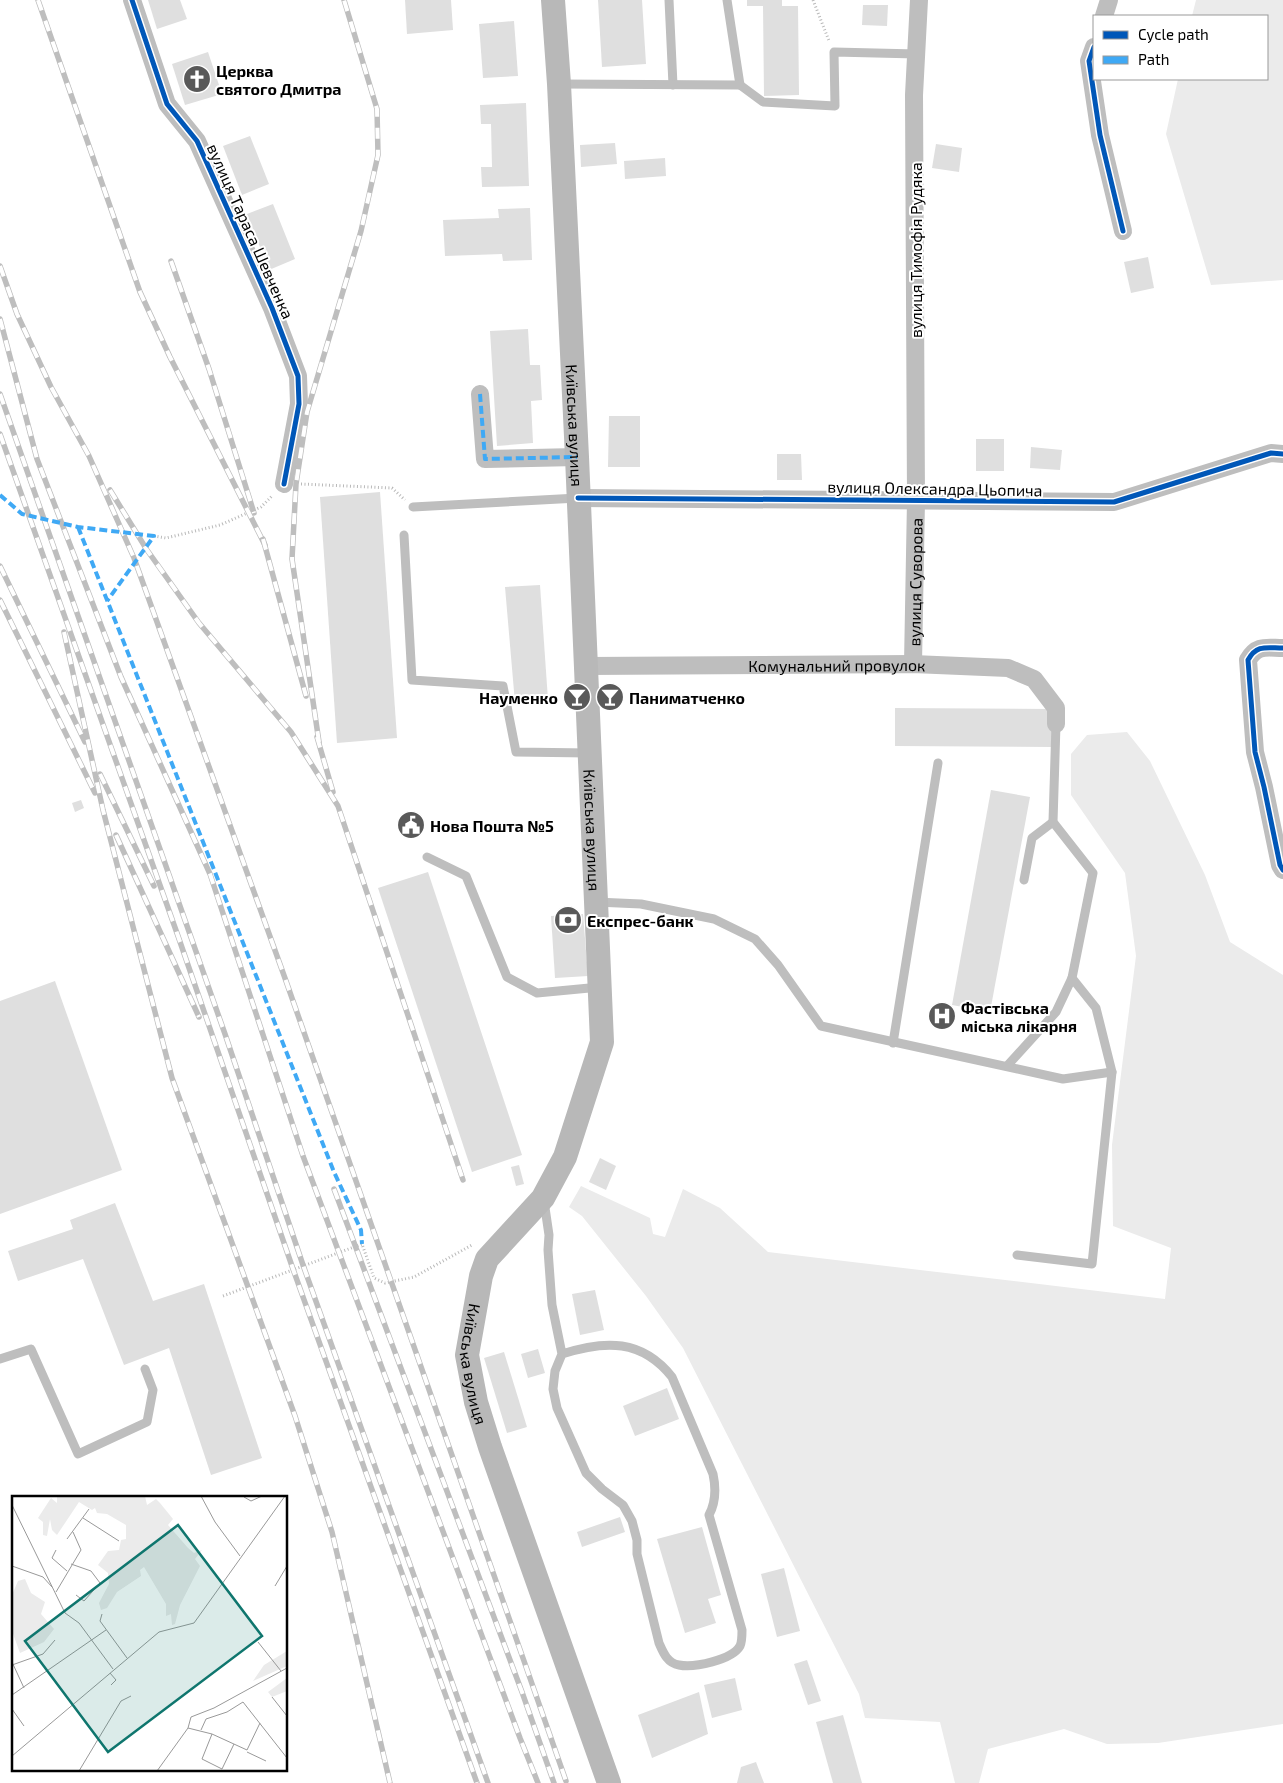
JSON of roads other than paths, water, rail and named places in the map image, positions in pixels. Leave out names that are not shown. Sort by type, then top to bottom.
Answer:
[{"type":"main road","name":"Київська вулиця","points":[[553,0],[559,84],[577,458],[602,1042],[565,1157],[543,1198],[487,1260],[481,1276],[467,1355],[476,1402],[490,1447],[609,1783]]},
{"type":"street","name":"вулиця Тараса Шевченка","points":[[132,0],[167,104],[198,141],[272,308],[298,376],[299,404],[284,484]]},
{"type":"street","name":"вулиця Тимофія Рудяка","points":[[916,500],[914,95],[919,0]]},
{"type":"street","points":[[1104,15],[1109,0]]},
{"type":"street","points":[[1093,50],[1089,62],[1100,135],[1123,231]]},
{"type":"street","points":[[480,394],[485,459],[577,458]]},
{"type":"street","name":"вулиця Олександра Цьопича","points":[[578,498],[1114,502],[1271,453],[1283,454]]},
{"type":"street","name":"вулиця Суворова","points":[[914,664],[916,500]]},
{"type":"street","points":[[1283,648],[1262,648],[1253,652],[1248,660],[1255,752],[1280,865],[1283,870]]},
{"type":"street","name":"Комунальний провулок","points":[[586,666],[914,664],[1008,668],[1034,679],[1056,708],[1056,724]]},
{"type":"lane","points":[[669,0],[673,85]]},
{"type":"lane","points":[[727,0],[740,85]]},
{"type":"lane","points":[[559,84],[740,85],[763,102],[834,106],[834,52],[917,54]]},
{"type":"lane","points":[[413,507],[578,498]]},
{"type":"lane","points":[[404,535],[412,680],[503,686],[516,752],[590,753]]},
{"type":"lane","points":[[1007,1066],[1056,1012],[1072,978],[1093,873],[1052,822],[1056,724]]},
{"type":"lane","points":[[893,1043],[938,763]]},
{"type":"lane","points":[[1024,880],[1032,838],[1052,822]]},
{"type":"lane","points":[[427,857],[466,876],[507,977],[538,993],[600,987]]},
{"type":"lane","points":[[596,902],[640,904],[714,919],[755,939],[778,965],[821,1026],[1063,1080],[1112,1072]]},
{"type":"lane","points":[[1017,1255],[1092,1264],[1112,1072],[1096,1008],[1072,978]]},
{"type":"lane","points":[[543,1198],[549,1235],[548,1250],[552,1305],[562,1354],[555,1371],[553,1389],[557,1408],[586,1473],[602,1489],[623,1504],[632,1521],[637,1554],[659,1643],[664,1656],[678,1666],[705,1664],[728,1657],[740,1645],[742,1630],[709,1515],[714,1506],[716,1485],[672,1378],[664,1367],[650,1356],[636,1349],[621,1345],[584,1347],[562,1354]]},
{"type":"lane","points":[[0,1359],[31,1349],[78,1454],[146,1422],[153,1390],[145,1369]]},
{"type":"railway","points":[[38,0],[140,292],[170,357],[265,545]]},
{"type":"railway","points":[[319,742],[292,559],[296,484],[307,412],[361,231],[378,155],[377,109],[344,0]]},
{"type":"railway","points":[[171,261],[209,369],[254,513]]},
{"type":"railway","points":[[0,266],[17,314],[51,387],[89,456],[134,558],[286,981],[566,1781]]},
{"type":"railway","points":[[0,319],[37,459],[121,677],[210,874],[303,1156],[538,1783]]},
{"type":"railway","points":[[0,394],[225,1034],[303,1265],[488,1783]]},
{"type":"railway","points":[[0,434],[178,936],[293,1269],[477,1783]]},
{"type":"railway","points":[[110,490],[147,550],[199,623],[291,732],[338,806],[463,1180]]},
{"type":"railway","points":[[263,539],[306,696]]},
{"type":"railway","points":[[0,566],[85,742]]},
{"type":"railway","points":[[0,600],[95,793]]},
{"type":"railway","points":[[64,632],[103,810],[172,1078],[295,1416],[332,1532],[390,1783]]},
{"type":"railway","points":[[317,737],[333,792]]},
{"type":"railway","points":[[100,774],[154,886]]},
{"type":"railway","points":[[116,835],[199,1017]]},
{"type":"railway","points":[[334,1189],[522,1692],[554,1783]]},
{"type":"place","name":"Церква святого Дмитра","points":[[197,79]]},
{"type":"place","name":"Науменко","points":[[577,697]]},
{"type":"place","name":"Паниматченко","points":[[610,697]]},
{"type":"place","name":"Нова Пошта №5","points":[[411,825]]},
{"type":"place","name":"Експрес-банк","points":[[568,920]]},
{"type":"place","name":"Фастівська міська лікарня","points":[[942,1016]]}]
